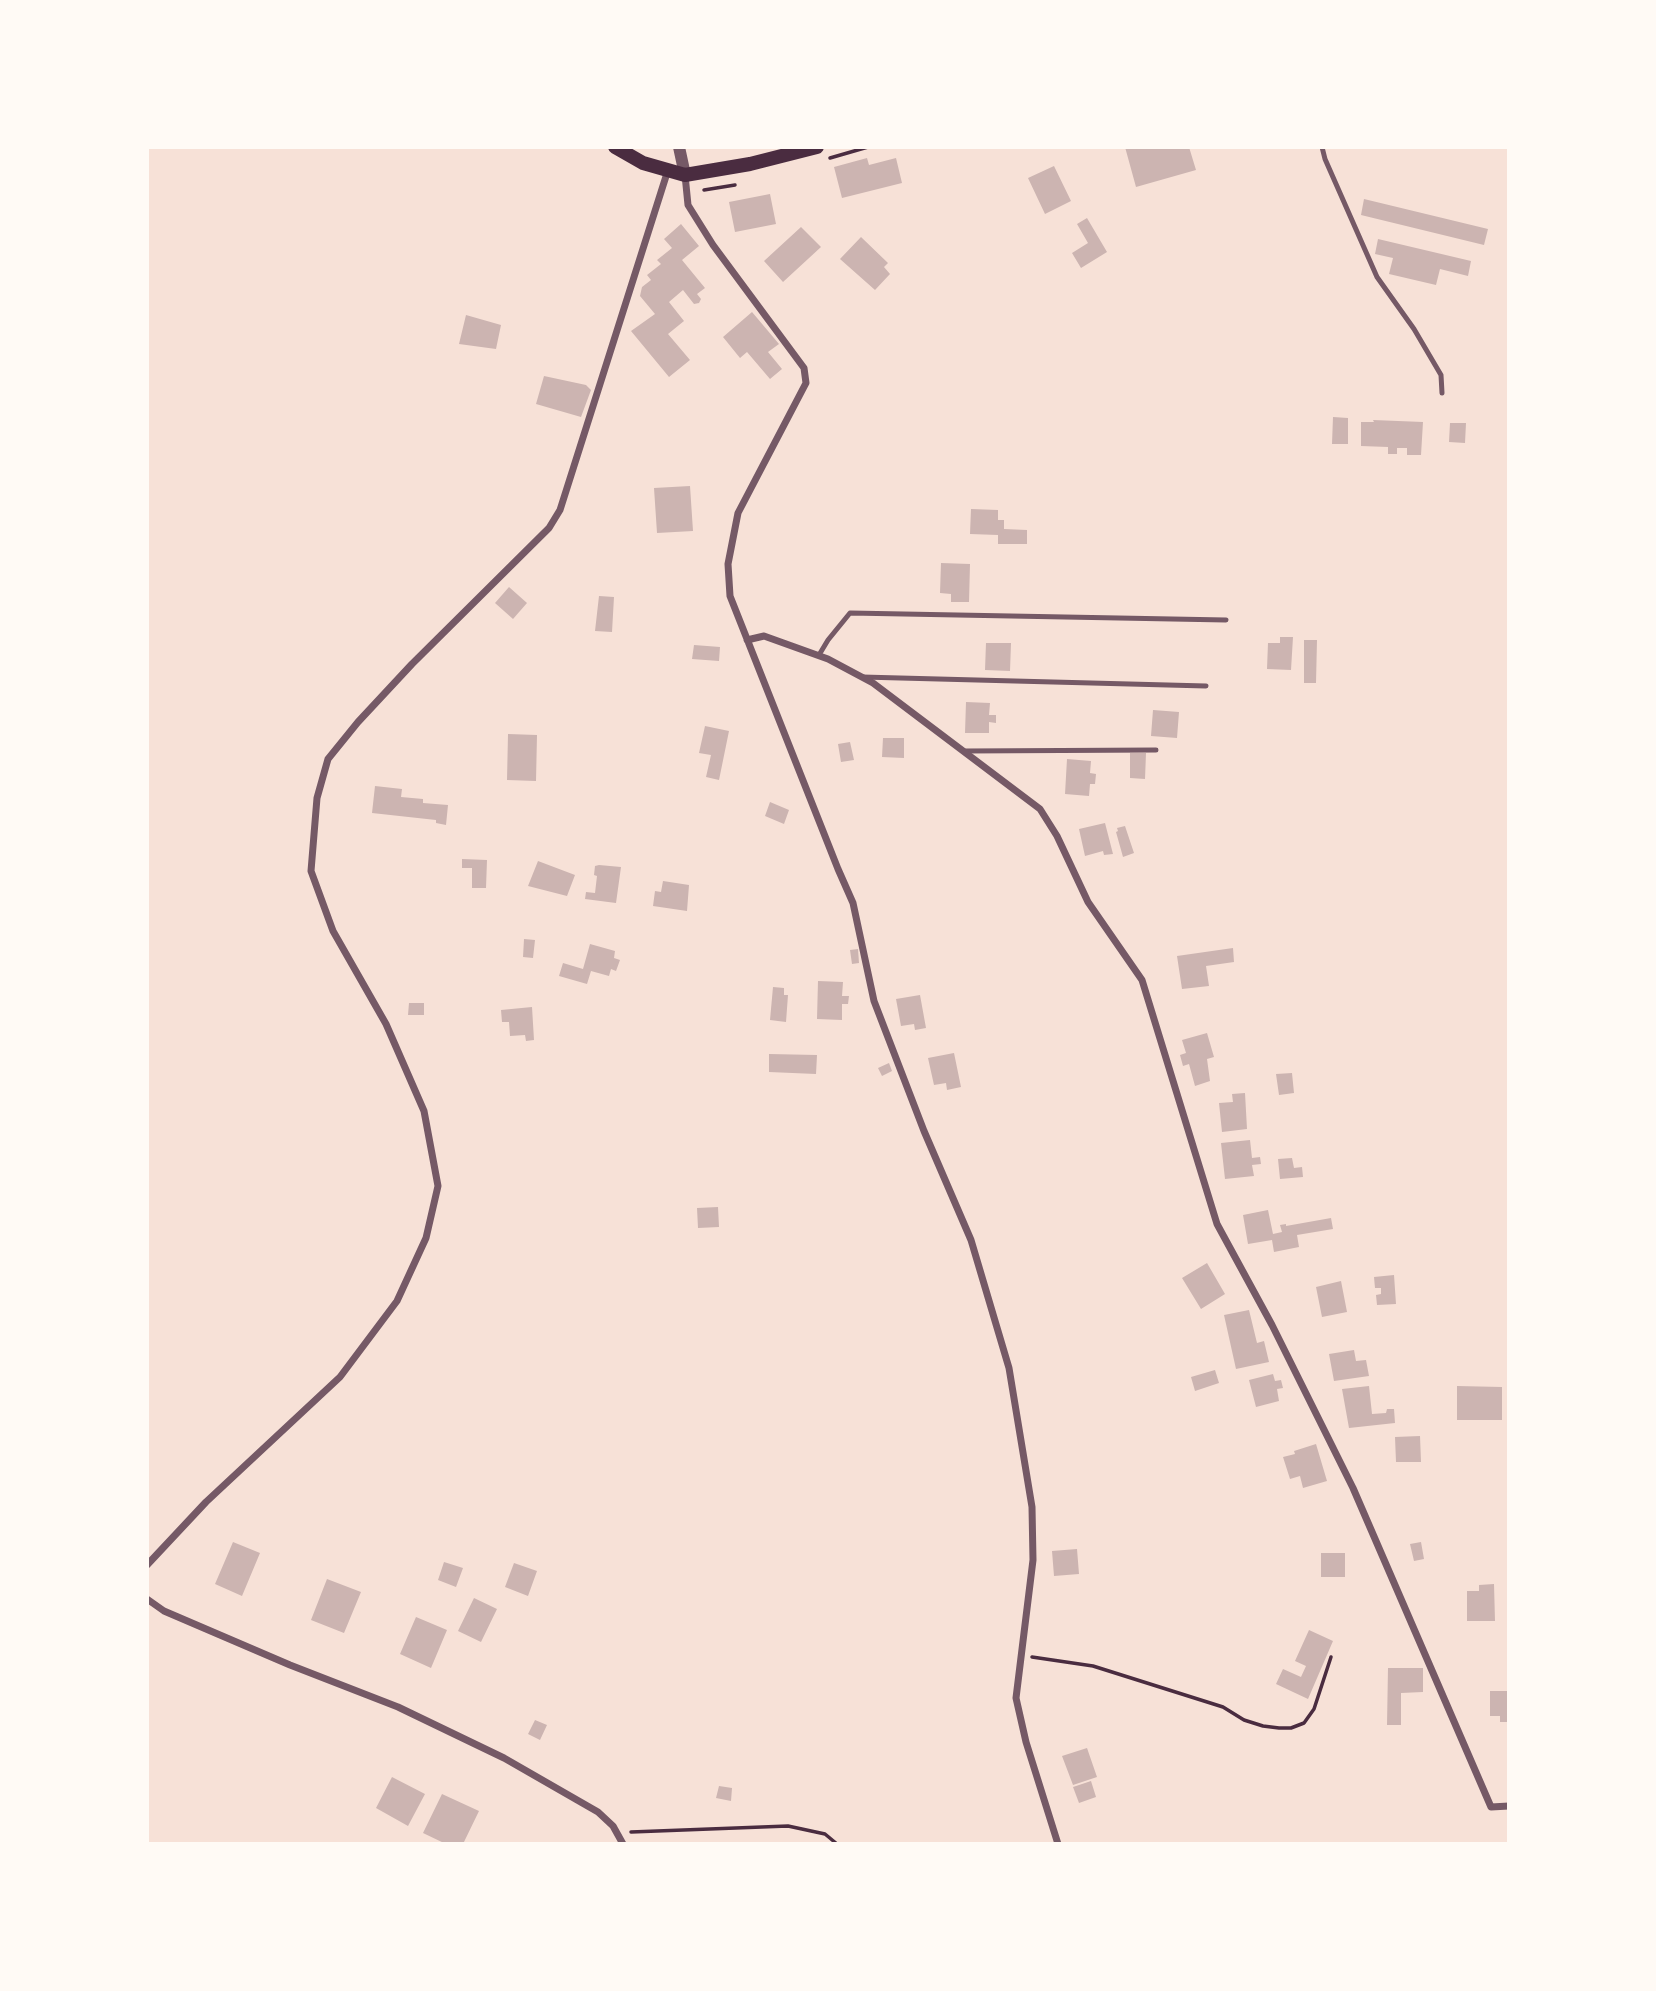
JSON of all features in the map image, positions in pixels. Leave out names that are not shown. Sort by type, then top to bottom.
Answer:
[{"type":"main road","points":[[615,147],[633,151],[643,163],[685,175],[750,164],[817,147]]},
{"type":"street","points":[[679,147],[688,205],[713,245],[804,368],[807,383],[738,513],[728,564],[730,596],[853,903],[874,1001],[924,1131],[971,1240],[1009,1368],[1032,1507],[1033,1560],[1016,1698],[1026,1742],[1058,1844]]},
{"type":"street","points":[[147,1565],[206,1502],[340,1377],[397,1301],[426,1238],[438,1186],[424,1111],[386,1024],[333,931],[311,871],[317,798],[328,759],[358,722],[412,664],[549,528],[561,510],[668,170]]},
{"type":"street","points":[[747,639],[764,636],[820,655],[862,677],[966,751],[1040,809],[1057,836],[1088,902],[1142,980],[1217,1224],[1272,1325],[1353,1488],[1491,1807],[1509,1806]]},
{"type":"street","points":[[147,1599],[164,1611],[290,1665],[398,1707],[495,1754],[598,1812],[618,1832],[623,1844]]},
{"type":"lane","points":[[1322,147],[1377,277],[1441,375],[1442,393]]},
{"type":"lane","points":[[820,655],[828,640],[850,613],[1226,620]]},
{"type":"lane","points":[[862,677],[1206,686]]},
{"type":"lane","points":[[966,751],[1156,750]]},
{"type":"path","points":[[830,158],[868,147]]},
{"type":"path","points":[[1020,1655],[1093,1666],[1223,1707],[1244,1720],[1263,1726],[1291,1728],[1304,1723],[1314,1709],[1331,1657]]},
{"type":"path","points":[[618,1832],[788,1826],[825,1834],[837,1844]]},
{"type":"building","points":[[1125,147],[1189,147],[1196,170],[1136,187]]},
{"type":"building","points":[[867,158],[869,165],[896,158],[902,183],[842,198],[834,167]]},
{"type":"building","points":[[1054,166],[1071,201],[1045,214],[1028,178]]},
{"type":"building","points":[[770,194],[776,224],[735,232],[729,202]]},
{"type":"building","points":[[1364,199],[1488,229],[1484,245],[1361,215]]},
{"type":"building","points":[[1087,218],[1107,252],[1081,268],[1072,253],[1088,243],[1077,224]]},
{"type":"building","points":[[681,224],[699,246],[682,260],[705,288],[697,294],[701,299],[699,303],[694,304],[683,290],[669,302],[684,321],[668,334],[690,360],[669,377],[631,331],[655,314],[640,296],[642,287],[651,280],[647,275],[661,264],[657,260],[672,248],[664,239]]},
{"type":"building","points":[[801,227],[821,247],[783,282],[764,261]]},
{"type":"building","points":[[861,237],[888,263],[884,267],[890,274],[875,290],[840,259]]},
{"type":"building","points":[[1378,239],[1471,261],[1468,276],[1440,269],[1436,285],[1389,274],[1393,258],[1375,254]]},
{"type":"building","points":[[752,312],[779,344],[768,352],[782,369],[770,379],[747,352],[740,358],[723,337]]},
{"type":"building","points":[[466,315],[501,325],[496,349],[459,344]]},
{"type":"building","points":[[544,376],[586,385],[591,390],[581,417],[536,404]]},
{"type":"building","points":[[1333,417],[1348,418],[1348,444],[1332,444]]},
{"type":"building","points":[[1373,420],[1423,422],[1421,455],[1407,455],[1407,448],[1397,448],[1397,454],[1388,454],[1388,447],[1361,446],[1361,422],[1374,422]]},
{"type":"building","points":[[1450,423],[1466,423],[1465,443],[1449,442]]},
{"type":"building","points":[[690,486],[693,531],[657,533],[654,488]]},
{"type":"building","points":[[971,509],[998,510],[998,520],[1004,520],[1004,529],[1027,530],[1027,544],[998,544],[998,535],[970,534]]},
{"type":"building","points":[[941,563],[970,564],[969,602],[951,602],[951,594],[940,593]]},
{"type":"building","points":[[509,587],[527,603],[513,619],[495,603]]},
{"type":"building","points":[[599,596],[614,597],[612,632],[595,631]]},
{"type":"building","points":[[1280,637],[1293,637],[1291,670],[1267,669],[1268,643],[1280,643]]},
{"type":"building","points":[[1304,640],[1317,640],[1316,683],[1304,683]]},
{"type":"building","points":[[986,643],[1011,643],[1010,671],[985,670]]},
{"type":"building","points":[[694,645],[720,647],[719,661],[692,659]]},
{"type":"building","points":[[966,702],[990,703],[989,715],[996,715],[996,723],[989,722],[989,733],[965,733]]},
{"type":"building","points":[[1153,710],[1179,712],[1177,738],[1151,736]]},
{"type":"building","points":[[705,726],[729,731],[719,780],[706,777],[711,755],[699,753]]},
{"type":"building","points":[[508,734],[537,735],[536,781],[507,780]]},
{"type":"building","points":[[883,738],[904,738],[904,758],[882,757]]},
{"type":"building","points":[[850,742],[854,760],[841,762],[838,744]]},
{"type":"building","points":[[1130,753],[1146,753],[1145,779],[1130,778]]},
{"type":"building","points":[[1067,759],[1091,761],[1090,773],[1096,774],[1095,784],[1090,784],[1089,796],[1065,794]]},
{"type":"building","points":[[375,786],[402,789],[401,797],[423,799],[423,803],[448,805],[446,825],[436,823],[436,820],[372,813]]},
{"type":"building","points":[[770,802],[789,810],[784,824],[765,816]]},
{"type":"building","points":[[1105,823],[1113,854],[1104,855],[1103,851],[1085,856],[1079,829]]},
{"type":"building","points":[[1125,826],[1134,853],[1123,857],[1116,832],[1117,828]]},
{"type":"building","points":[[462,859],[487,860],[486,888],[472,888],[472,868],[462,868]]},
{"type":"building","points":[[538,861],[575,875],[567,896],[528,886]]},
{"type":"building","points":[[595,866],[621,867],[616,903],[585,899],[586,892],[595,893]]},
{"type":"building","points":[[663,881],[689,885],[687,911],[653,906],[655,891],[661,892]]},
{"type":"building","points":[[524,939],[535,940],[533,958],[523,957]]},
{"type":"building","points":[[590,944],[615,951],[614,958],[620,960],[616,971],[611,969],[609,976],[591,971],[587,984],[559,976],[563,963],[583,969]]},
{"type":"building","points":[[1233,948],[1234,962],[1206,966],[1209,986],[1182,989],[1177,956]]},
{"type":"building","points":[[858,949],[859,963],[852,964],[850,950]]},
{"type":"building","points":[[818,981],[843,982],[842,996],[849,996],[848,1004],[842,1004],[842,1020],[817,1019]]},
{"type":"building","points":[[773,987],[784,988],[784,995],[788,995],[786,1022],[770,1020]]},
{"type":"building","points":[[920,995],[926,1028],[915,1030],[914,1024],[901,1026],[896,999]]},
{"type":"building","points":[[409,1003],[424,1003],[424,1015],[408,1015]]},
{"type":"building","points":[[532,1007],[534,1040],[526,1041],[525,1035],[510,1036],[509,1022],[502,1022],[501,1010]]},
{"type":"building","points":[[1207,1033],[1214,1057],[1207,1059],[1210,1081],[1195,1086],[1189,1064],[1183,1066],[1180,1055],[1186,1053],[1182,1040]]},
{"type":"building","points":[[954,1053],[961,1087],[947,1090],[946,1083],[934,1085],[928,1058]]},
{"type":"building","points":[[769,1054],[817,1055],[816,1074],[769,1072]]},
{"type":"building","points":[[889,1063],[892,1071],[882,1076],[878,1068]]},
{"type":"building","points":[[1292,1073],[1294,1093],[1279,1095],[1276,1074]]},
{"type":"building","points":[[1245,1093],[1247,1129],[1222,1132],[1219,1103],[1233,1102],[1232,1094]]},
{"type":"building","points":[[1250,1140],[1252,1158],[1260,1157],[1261,1164],[1252,1165],[1254,1176],[1225,1179],[1221,1143]]},
{"type":"building","points":[[1292,1158],[1294,1168],[1302,1167],[1303,1177],[1280,1179],[1278,1159]]},
{"type":"building","points":[[718,1207],[719,1227],[698,1228],[697,1208]]},
{"type":"building","points":[[1268,1210],[1273,1234],[1282,1232],[1280,1225],[1331,1218],[1333,1229],[1297,1235],[1299,1247],[1274,1252],[1272,1240],[1248,1244],[1243,1215]]},
{"type":"building","points":[[1207,1263],[1225,1294],[1201,1309],[1182,1278]]},
{"type":"building","points":[[1394,1275],[1396,1304],[1377,1305],[1376,1295],[1381,1294],[1381,1288],[1375,1288],[1374,1277]]},
{"type":"building","points":[[1341,1281],[1347,1312],[1322,1317],[1316,1287]]},
{"type":"building","points":[[1249,1310],[1257,1343],[1264,1341],[1269,1362],[1236,1369],[1224,1315]]},
{"type":"building","points":[[1354,1350],[1356,1361],[1366,1360],[1369,1376],[1334,1381],[1329,1354]]},
{"type":"building","points":[[1215,1370],[1219,1383],[1195,1391],[1191,1377]]},
{"type":"building","points":[[1273,1374],[1275,1381],[1281,1380],[1283,1388],[1277,1389],[1279,1401],[1256,1407],[1249,1380]]},
{"type":"building","points":[[1369,1386],[1372,1414],[1386,1413],[1387,1409],[1394,1409],[1395,1423],[1349,1428],[1342,1389]]},
{"type":"building","points":[[1457,1386],[1502,1387],[1502,1420],[1457,1420]]},
{"type":"building","points":[[1420,1436],[1421,1462],[1396,1462],[1395,1437]]},
{"type":"building","points":[[1316,1444],[1327,1481],[1303,1488],[1300,1476],[1290,1479],[1283,1457]]},
{"type":"building","points":[[233,1542],[260,1553],[242,1596],[215,1584]]},
{"type":"building","points":[[1421,1542],[1424,1559],[1414,1561],[1410,1544]]},
{"type":"building","points":[[1077,1549],[1079,1574],[1054,1576],[1052,1551]]},
{"type":"building","points":[[1321,1553],[1345,1553],[1345,1577],[1321,1577]]},
{"type":"building","points":[[444,1562],[463,1568],[456,1587],[438,1580]]},
{"type":"building","points":[[514,1563],[537,1571],[528,1596],[505,1587]]},
{"type":"building","points":[[327,1579],[361,1592],[344,1633],[311,1620]]},
{"type":"building","points":[[1494,1584],[1495,1621],[1467,1621],[1467,1591],[1479,1591],[1479,1585]]},
{"type":"building","points":[[474,1598],[497,1609],[481,1642],[458,1631]]},
{"type":"building","points":[[416,1617],[447,1630],[431,1668],[400,1654]]},
{"type":"building","points":[[1309,1630],[1333,1641],[1308,1699],[1276,1684],[1283,1669],[1301,1677],[1306,1666],[1295,1661]]},
{"type":"building","points":[[1388,1668],[1423,1668],[1423,1692],[1401,1693],[1401,1725],[1387,1725]]},
{"type":"building","points":[[1490,1691],[1509,1691],[1509,1722],[1500,1722],[1500,1716],[1490,1716]]},
{"type":"building","points":[[535,1720],[547,1725],[540,1740],[528,1734]]},
{"type":"building","points":[[1087,1748],[1097,1777],[1073,1785],[1062,1756]]},
{"type":"building","points":[[392,1777],[425,1794],[408,1826],[376,1808]]},
{"type":"building","points":[[1091,1781],[1096,1797],[1079,1803],[1073,1787]]},
{"type":"building","points":[[719,1786],[732,1788],[731,1801],[716,1798]]},
{"type":"building","points":[[442,1794],[479,1811],[463,1844],[446,1844],[423,1833]]}]
